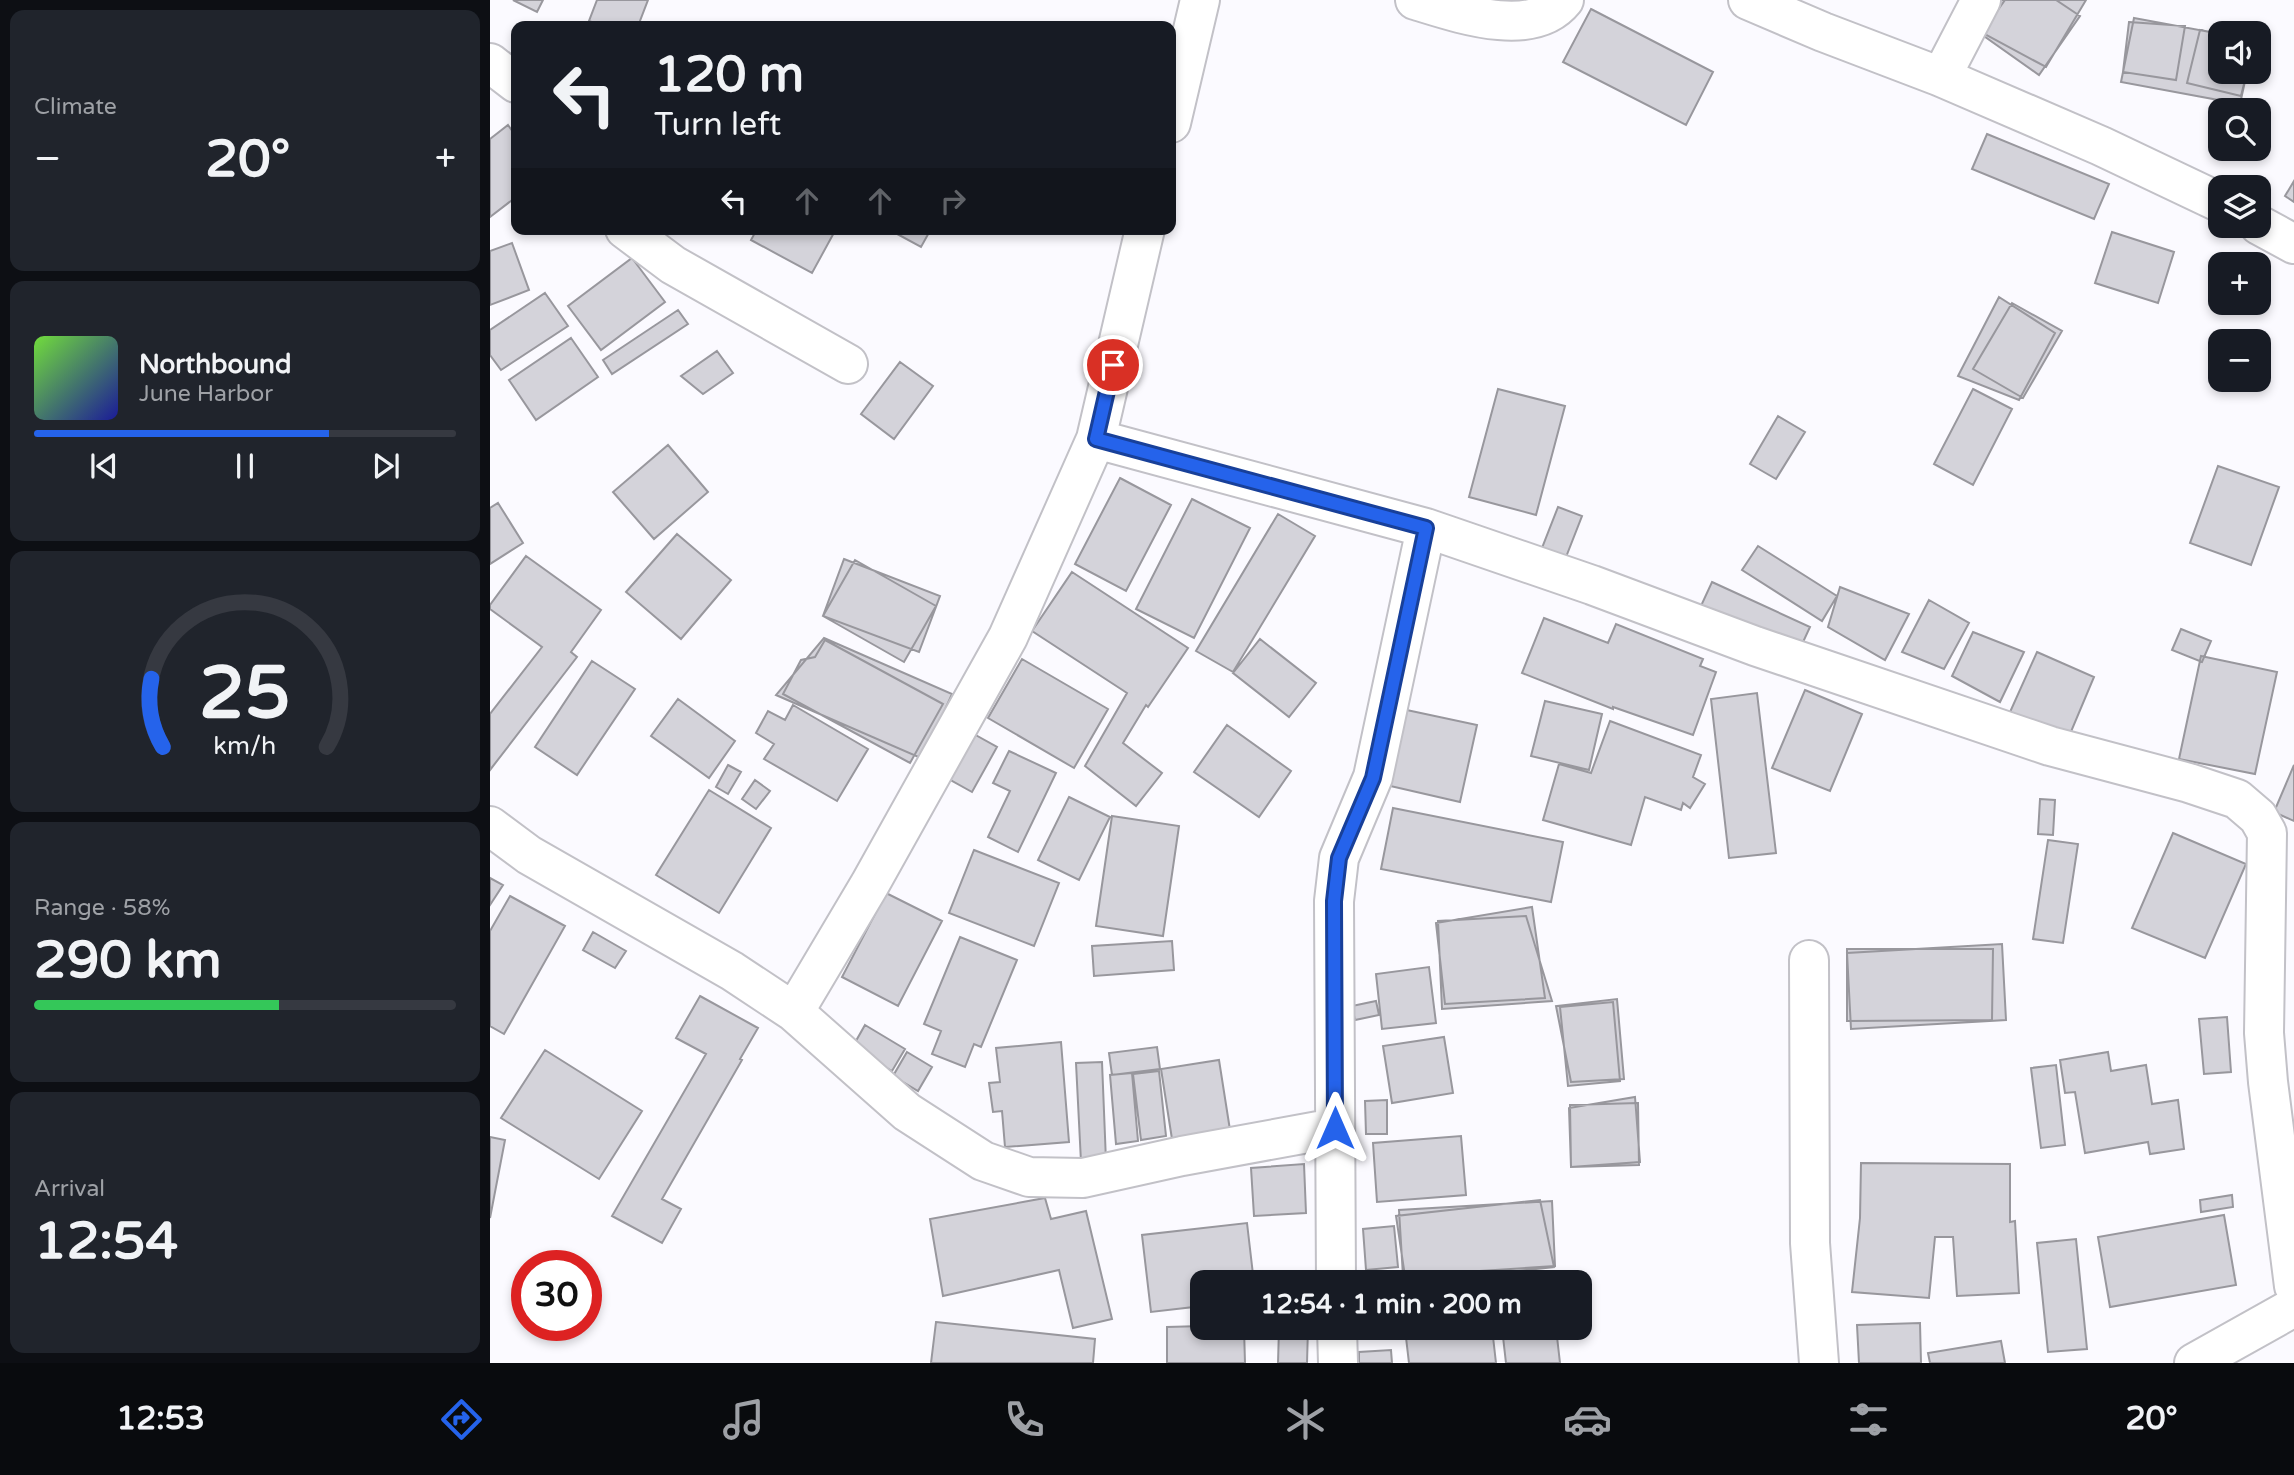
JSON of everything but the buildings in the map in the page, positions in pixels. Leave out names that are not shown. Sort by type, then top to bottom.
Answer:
[{"type":"street","points":[[1176,101],[1200,0]]},
{"type":"street","points":[[1415,0],[1492,20],[1533,20],[1559,6],[1564,0]]},
{"type":"street","points":[[1748,0],[1941,77],[2101,146],[2208,197]]},
{"type":"street","points":[[1941,77],[1981,0]]},
{"type":"street","points":[[490,63],[511,79]]},
{"type":"street","points":[[2271,232],[2294,244]]},
{"type":"street","points":[[633,235],[673,265],[848,364]]},
{"type":"street","points":[[794,1012],[870,884],[1008,637],[1096,439],[1144,235]]},
{"type":"street","points":[[1096,439],[1426,528],[1592,585],[1755,646],[2050,746],[2189,783],[2237,799],[2258,817],[2267,833],[2264,1033],[2267,1082],[2294,1286]]},
{"type":"street","points":[[1336,1270],[1334,901],[1339,858],[1373,778],[1426,528]]},
{"type":"street","points":[[490,826],[529,855],[732,971],[794,1012],[907,1112],[983,1161],[1029,1177],[1083,1178],[1182,1156],[1335,1128]]},
{"type":"street","points":[[1809,960],[1810,1243],[1819,1363]]},
{"type":"street","points":[[2194,1363],[2294,1307]]},
{"type":"street","points":[[1337,1340],[1338,1363]]},
{"type":"route","points":[[1113,365],[1096,439],[1426,528],[1373,778],[1339,858],[1334,901],[1335,1128]]}]
